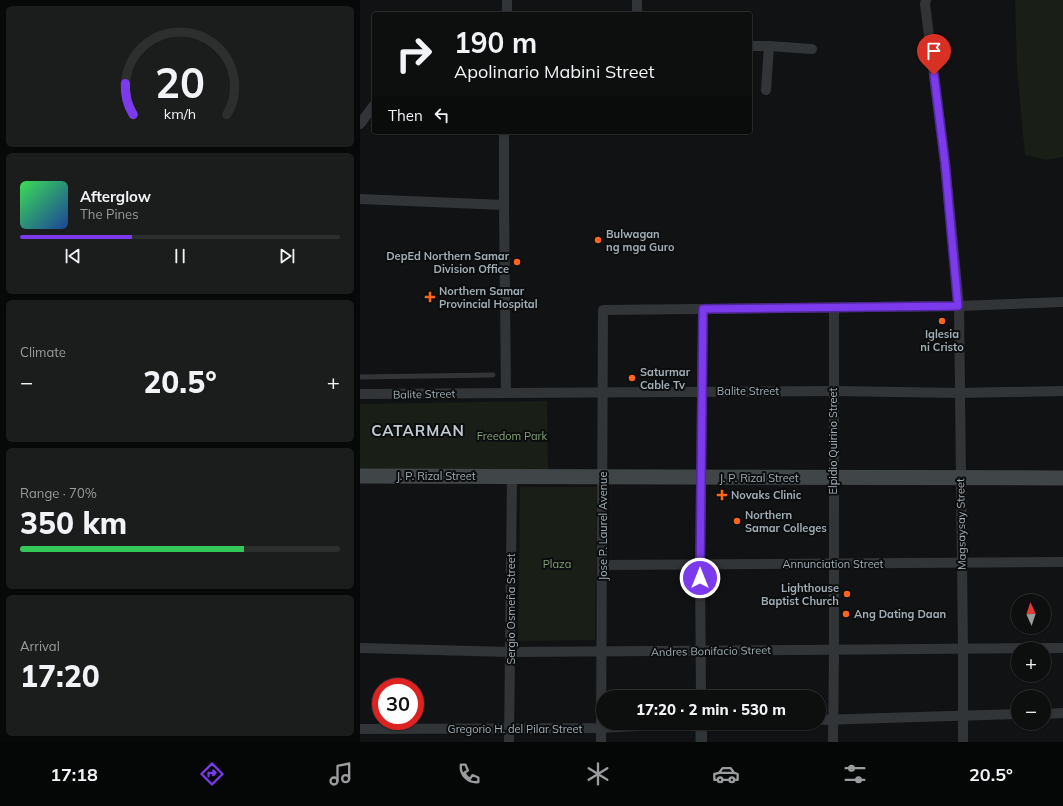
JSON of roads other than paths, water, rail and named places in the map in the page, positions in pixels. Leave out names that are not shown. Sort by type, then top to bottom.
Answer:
[{"type":"main road","name":"J. P. Rizal Street","points":[[360,476],[1063,478]]},
{"type":"street","points":[[507,0],[507,12]]},
{"type":"street","points":[[637,0],[637,12]]},
{"type":"street","name":"Magsaysay Street","points":[[926,0],[925,4],[945,163],[958,306],[964,715],[963,742]]},
{"type":"street","points":[[752,46],[812,49]]},
{"type":"street","points":[[766,90],[769,46]]},
{"type":"street","points":[[360,124],[372,108]]},
{"type":"street","points":[[504,134],[506,393]]},
{"type":"street","points":[[360,199],[504,204]]},
{"type":"street","points":[[702,690],[700,564],[703,309],[958,306],[1063,302]]},
{"type":"street","name":"Elpidio Quirino Street","points":[[833,742],[834,308]]},
{"type":"street","name":"Jose P. Laurel Avenue","points":[[602,690],[603,310],[703,309]]},
{"type":"street","name":"Balite Street","points":[[360,394],[833,391],[960,393],[1063,391]]},
{"type":"street","name":"Sergio Osmeña Street","points":[[509,742],[512,477]]},
{"type":"street","name":"Annunciation Street","points":[[602,564],[1063,562]]},
{"type":"street","name":"Andres Bonifacio Street","points":[[360,648],[511,652],[1063,648]]},
{"type":"street","points":[[1051,714],[1063,713]]},
{"type":"street","points":[[826,720],[1011,714]]},
{"type":"street","name":"Gregorio H. del Pilar Street","points":[[360,729],[596,728]]},
{"type":"street","name":"Jose P. Laurel Avenue","points":[[601,730],[601,742]]},
{"type":"street","points":[[702,730],[702,742]]},
{"type":"lane","points":[[360,376],[493,375]]},
{"type":"waterway","points":[[697,731],[697,742]]},
{"type":"place","name":"Bulwagan ng mga Guro","points":[[598,240]]},
{"type":"place","name":"DepEd Northern Samar Division Office","points":[[517,262]]},
{"type":"place","name":"Northern Samar Provincial Hospital","points":[[430,297]]},
{"type":"place","name":"Iglesia ni Cristo","points":[[942,321]]},
{"type":"place","name":"Saturmar Cable Tv","points":[[632,378]]},
{"type":"place","name":"Novaks Clinic","points":[[722,495]]},
{"type":"place","name":"Northern Samar Colleges","points":[[737,521]]},
{"type":"place","name":"Lighthouse Baptist Church","points":[[847,594]]},
{"type":"place","name":"Ang Dating Daan","points":[[846,614]]},
{"type":"district","name":"CATARMAN","points":[[418,430]]},
{"type":"park label","name":"Freedom Park","points":[[512,436]]},
{"type":"park label","name":"Plaza","points":[[557,564]]}]
